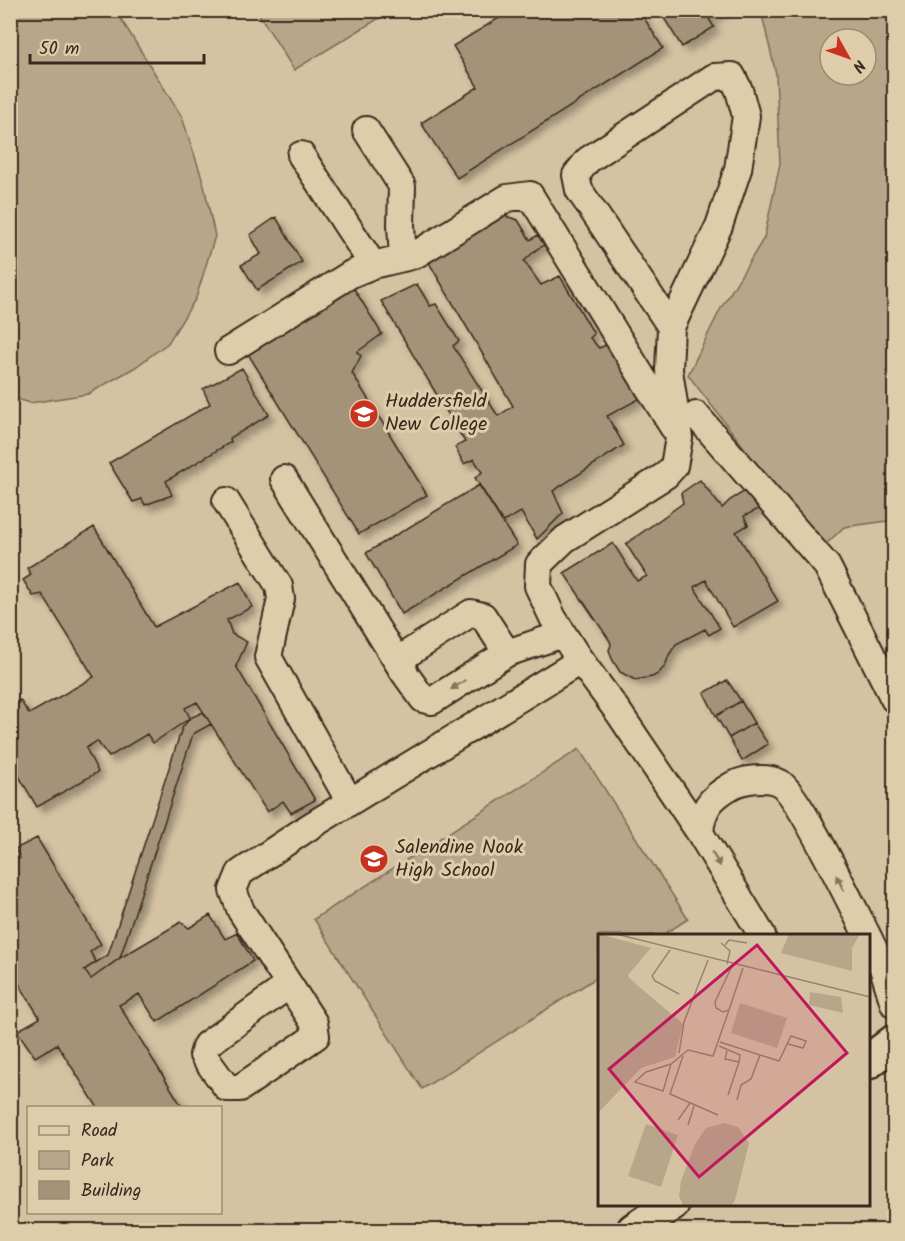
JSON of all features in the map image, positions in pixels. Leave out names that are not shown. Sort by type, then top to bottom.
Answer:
[{"type":"highway","points":[[869,1061],[894,1042]]},
{"type":"highway","points":[[634,1230],[669,1205]]},
{"type":"lane","points":[[670,327],[579,190],[576,175],[588,160],[714,77],[732,76],[739,90],[746,116],[738,169],[719,226],[670,327],[669,370],[679,438],[674,466],[666,475],[565,539],[539,564],[538,586],[553,618],[580,661],[700,833],[761,934]]},
{"type":"lane","points":[[366,130],[402,186],[403,258]]},
{"type":"lane","points":[[301,155],[373,265]]},
{"type":"lane","points":[[228,351],[351,274],[373,265],[416,255],[507,198],[530,195],[679,438]]},
{"type":"lane","points":[[696,415],[827,566],[894,699]]},
{"type":"lane","points":[[284,479],[403,671],[423,699],[432,701],[507,653],[563,634]]},
{"type":"lane","points":[[226,501],[279,586],[280,599],[268,657],[350,802]]},
{"type":"lane","points":[[403,671],[404,656],[471,613],[483,616],[507,653]]},
{"type":"lane","points":[[289,985],[241,911],[233,890],[240,873],[350,802],[580,661]]},
{"type":"lane","points":[[700,833],[702,816],[715,795],[735,784],[762,778],[780,784],[795,802],[817,838],[866,934]]},
{"type":"lane","points":[[869,940],[883,968],[894,1004]]},
{"type":"green space","points":[[11,10],[116,11],[182,117],[203,181],[215,236],[196,298],[168,343],[134,368],[88,394],[30,403],[11,397]]},
{"type":"green space","points":[[257,11],[391,11],[294,70]]},
{"type":"green space","points":[[761,11],[894,11],[894,520],[844,527],[822,548],[688,375],[721,308],[764,238],[780,164],[776,74]]},
{"type":"green space","points":[[579,749],[688,919],[665,934],[598,934],[598,977],[422,1089],[314,919]]},
{"type":"building","points":[[512,10],[639,10],[663,48],[457,178],[421,123],[478,87],[453,46]]},
{"type":"building","points":[[659,10],[722,10],[709,19],[714,27],[682,47]]},
{"type":"building","points":[[502,215],[518,220],[530,240],[538,235],[545,245],[524,261],[541,285],[560,276],[594,334],[590,338],[599,348],[608,344],[639,399],[607,416],[624,445],[553,491],[563,513],[537,539],[521,512],[503,522],[475,478],[482,472],[474,459],[464,464],[455,447],[465,442],[381,301],[417,284],[430,306],[436,304],[459,341],[453,346],[498,416],[513,406],[428,261]]},
{"type":"building","points":[[276,217],[302,262],[257,290],[241,265],[261,254],[250,235]]},
{"type":"building","points":[[353,287],[382,334],[357,352],[361,356],[352,373],[427,495],[359,534],[245,349]]},
{"type":"building","points":[[242,368],[269,415],[230,438],[231,442],[166,481],[172,495],[145,505],[142,499],[133,502],[109,463],[210,404],[203,389]]},
{"type":"building","points":[[700,480],[722,508],[730,500],[747,490],[761,508],[744,516],[748,525],[736,532],[778,601],[733,627],[706,580],[694,587],[720,628],[709,635],[705,629],[676,644],[665,666],[658,674],[635,680],[620,672],[609,650],[610,641],[564,573],[613,543],[637,581],[647,576],[626,544],[683,503],[681,493]]},
{"type":"building","points":[[479,485],[517,545],[402,614],[366,553]]},
{"type":"building","points":[[94,527],[154,627],[240,582],[252,607],[227,620],[232,634],[247,642],[236,666],[315,800],[291,813],[283,801],[267,812],[197,702],[185,708],[190,718],[153,743],[147,734],[109,757],[97,741],[86,748],[98,772],[37,807],[10,761],[10,706],[20,700],[29,714],[94,677],[42,594],[33,596],[23,580],[31,575],[27,568]]},
{"type":"building","points":[[727,680],[741,701],[716,716],[704,693]]},
{"type":"building","points":[[741,701],[754,723],[729,738],[716,716]]},
{"type":"building","points":[[203,712],[211,724],[193,734],[120,958],[91,979],[84,970],[108,955],[182,728],[190,718]]},
{"type":"building","points":[[754,723],[768,744],[742,761],[729,738]]},
{"type":"building","points":[[37,838],[101,944],[90,952],[96,962],[84,970],[91,979],[120,958],[181,922],[189,928],[210,915],[225,939],[237,933],[253,961],[157,1022],[139,994],[119,1005],[182,1106],[97,1106],[57,1044],[35,1057],[17,1031],[40,1018],[10,969],[10,862],[20,858],[15,849]]},
{"type":"place","name":"Huddersfield New College","points":[[364,414]]},
{"type":"place","name":"Salendine Nook High School","points":[[374,859]]}]
